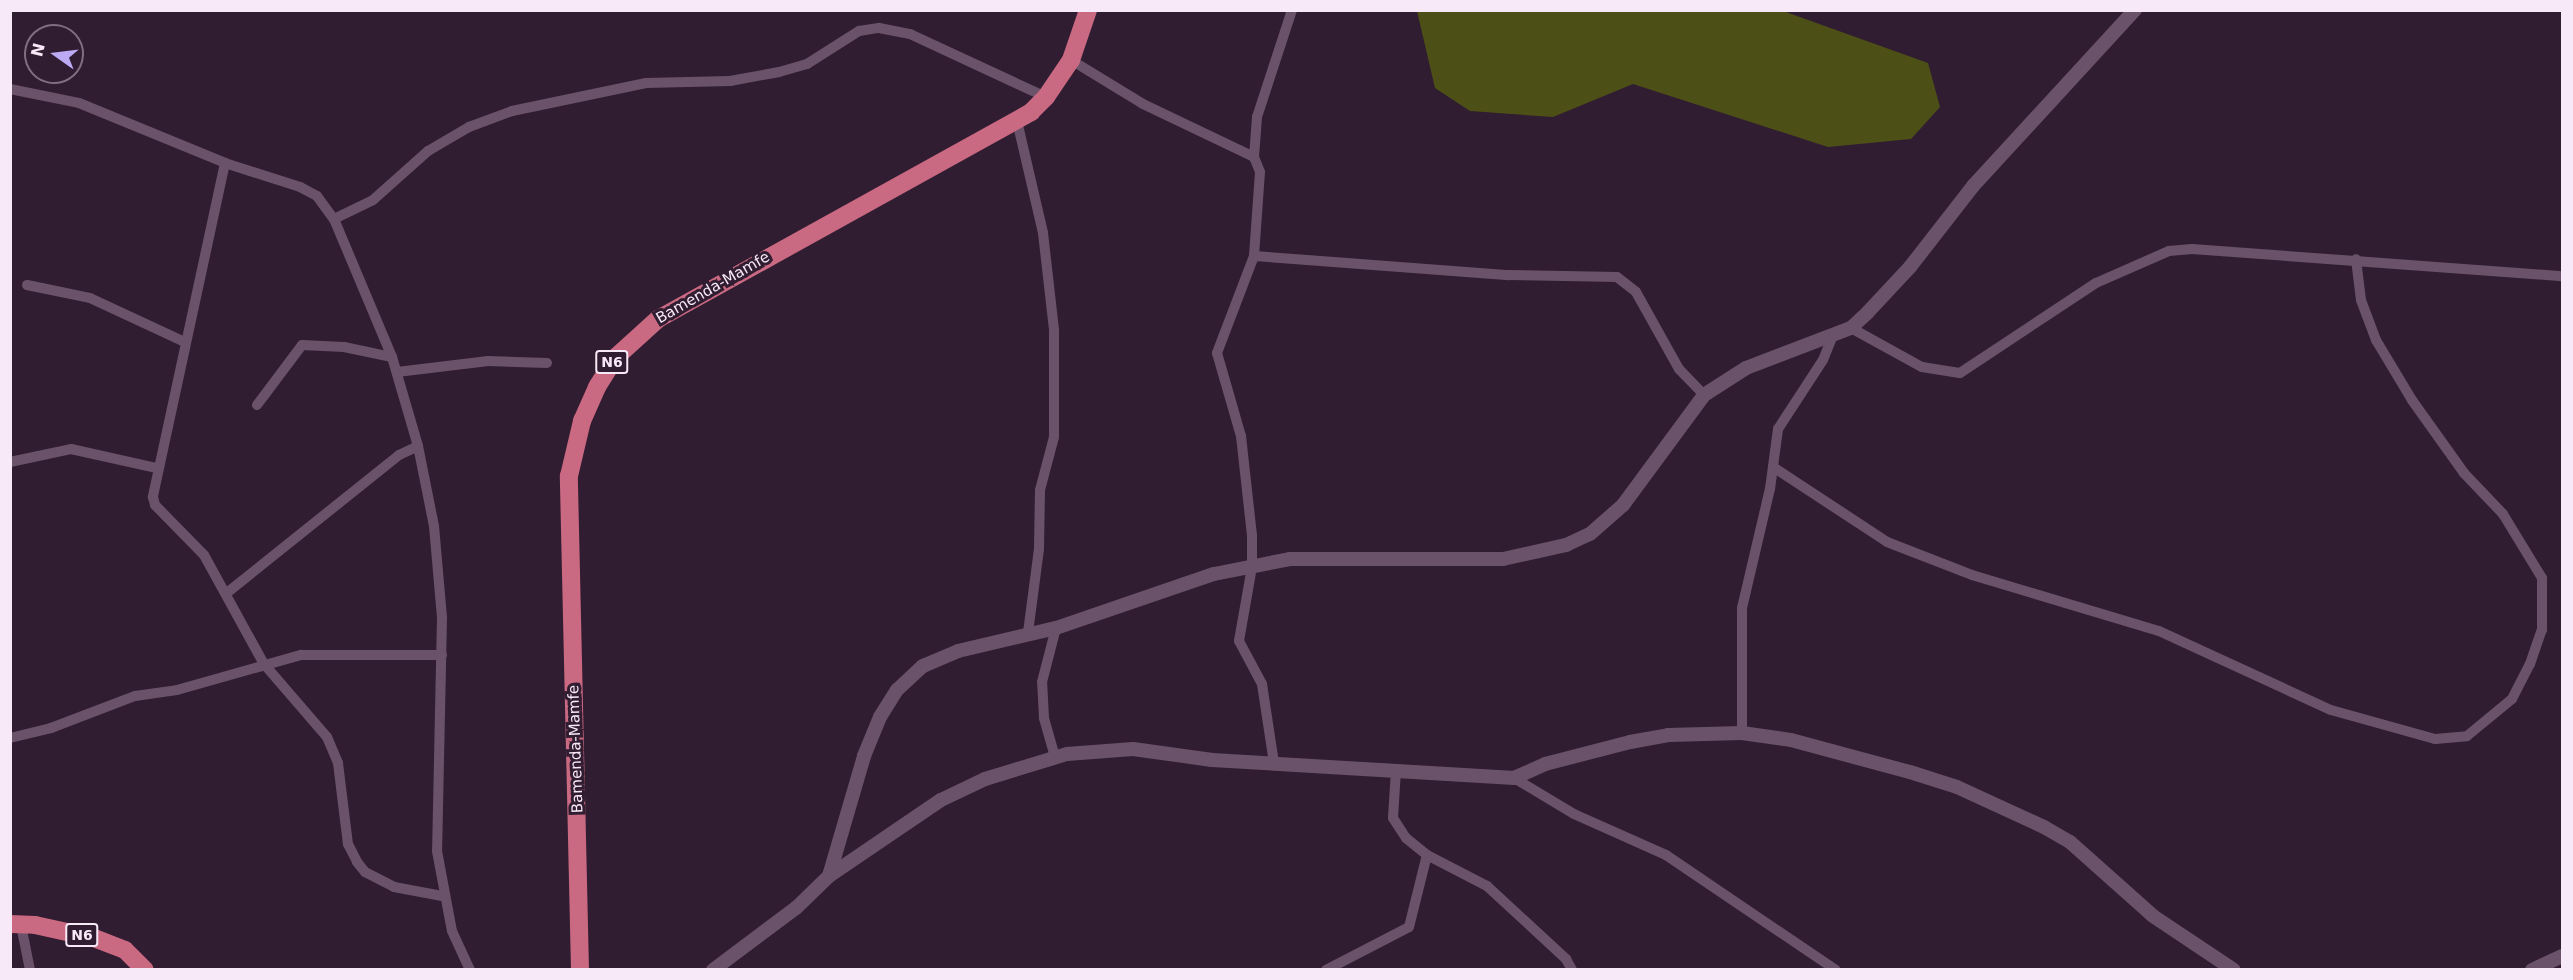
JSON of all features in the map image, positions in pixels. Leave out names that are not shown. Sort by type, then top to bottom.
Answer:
[{"type":"highway","name":"Bamenda-Mamfe","points":[[582,967],[569,476],[582,421],[597,387],[615,358],[658,319],[700,292],[1017,121],[1046,97],[1071,60],[1088,10]]},
{"type":"highway","name":"N6","points":[[16,924],[48,927],[114,945],[145,969]]},
{"type":"street","points":[[1274,763],[1262,684],[1239,641],[1252,567],[1241,436],[1217,353],[1254,256],[1260,172],[1254,157],[1257,117],[1292,10]]},
{"type":"street","points":[[828,876],[864,756],[880,717],[897,690],[923,666],[940,658],[1028,633],[1056,628],[1179,584],[1290,559],[1484,561],[1566,545],[1603,525],[1623,505],[1704,395],[1746,368],[1851,328],[1910,267],[1973,186],[2135,10]]},
{"type":"street","points":[[334,219],[373,200],[428,152],[469,127],[512,111],[646,83],[730,81],[779,72],[807,64],[859,31],[879,28],[910,34],[1046,97]]},
{"type":"street","points":[[1071,60],[1113,88],[1254,157]]},
{"type":"street","points":[[10,89],[79,103],[225,163],[312,192],[334,219],[397,372],[418,446],[437,546],[442,655],[436,827],[442,896],[457,944],[471,969]]},
{"type":"street","points":[[1017,121],[1043,233],[1053,293],[1054,330],[1054,437],[1040,490],[1039,549],[1028,633]]},
{"type":"street","points":[[225,163],[185,342],[170,429],[157,468],[153,496],[155,505],[204,555],[228,592],[264,664],[333,747],[348,844],[357,862],[365,872],[394,887],[442,896]]},
{"type":"street","points":[[1851,328],[1922,367],[1960,372],[2072,296],[2118,271],[2169,251],[2219,248],[2562,276]]},
{"type":"street","points":[[1254,256],[1509,275],[1617,277],[1636,292],[1679,369],[1704,395]]},
{"type":"street","points":[[1773,467],[1887,542],[1972,575],[2159,631],[2331,710],[2435,739],[2466,736],[2512,699],[2530,664],[2542,630],[2542,578],[2514,529],[2464,473],[2418,410],[2376,340],[2361,300],[2356,259]]},
{"type":"street","points":[[27,285],[90,298],[185,342]]},
{"type":"street","points":[[1742,733],[1743,608],[1773,467],[1778,429],[1822,360],[1833,335]]},
{"type":"street","points":[[257,405],[302,345],[344,347],[392,357]]},
{"type":"street","points":[[397,372],[488,361],[547,363]]},
{"type":"street","points":[[228,592],[399,455],[418,446]]},
{"type":"street","points":[[10,462],[71,449],[157,468]]},
{"type":"street","points":[[1055,757],[1044,718],[1042,682],[1056,628]]},
{"type":"street","points":[[10,738],[51,728],[135,696],[177,690],[301,655],[442,655]]},
{"type":"street","points":[[1514,778],[1545,764],[1630,742],[1668,735],[1742,733],[1791,740],[1957,787],[2043,827],[2070,842],[2153,916],[2234,969]]},
{"type":"street","points":[[713,969],[796,908],[828,876],[941,801],[984,779],[1055,757],[1133,749],[1274,763],[1514,778],[1574,814],[1676,860],[1749,914],[1836,969]]},
{"type":"street","points":[[1396,770],[1393,818],[1406,838],[1427,855],[1495,892],[1566,959],[1572,969]]},
{"type":"street","points":[[1326,969],[1409,927],[1427,855]]},
{"type":"street","points":[[16,924],[30,969]]},
{"type":"street","points":[[2532,969],[2562,956]]},
{"type":"shaded area","points":[[1417,11],[1783,11],[1928,63],[1940,107],[1911,139],[1828,147],[1633,84],[1553,117],[1470,111],[1435,88]]}]
